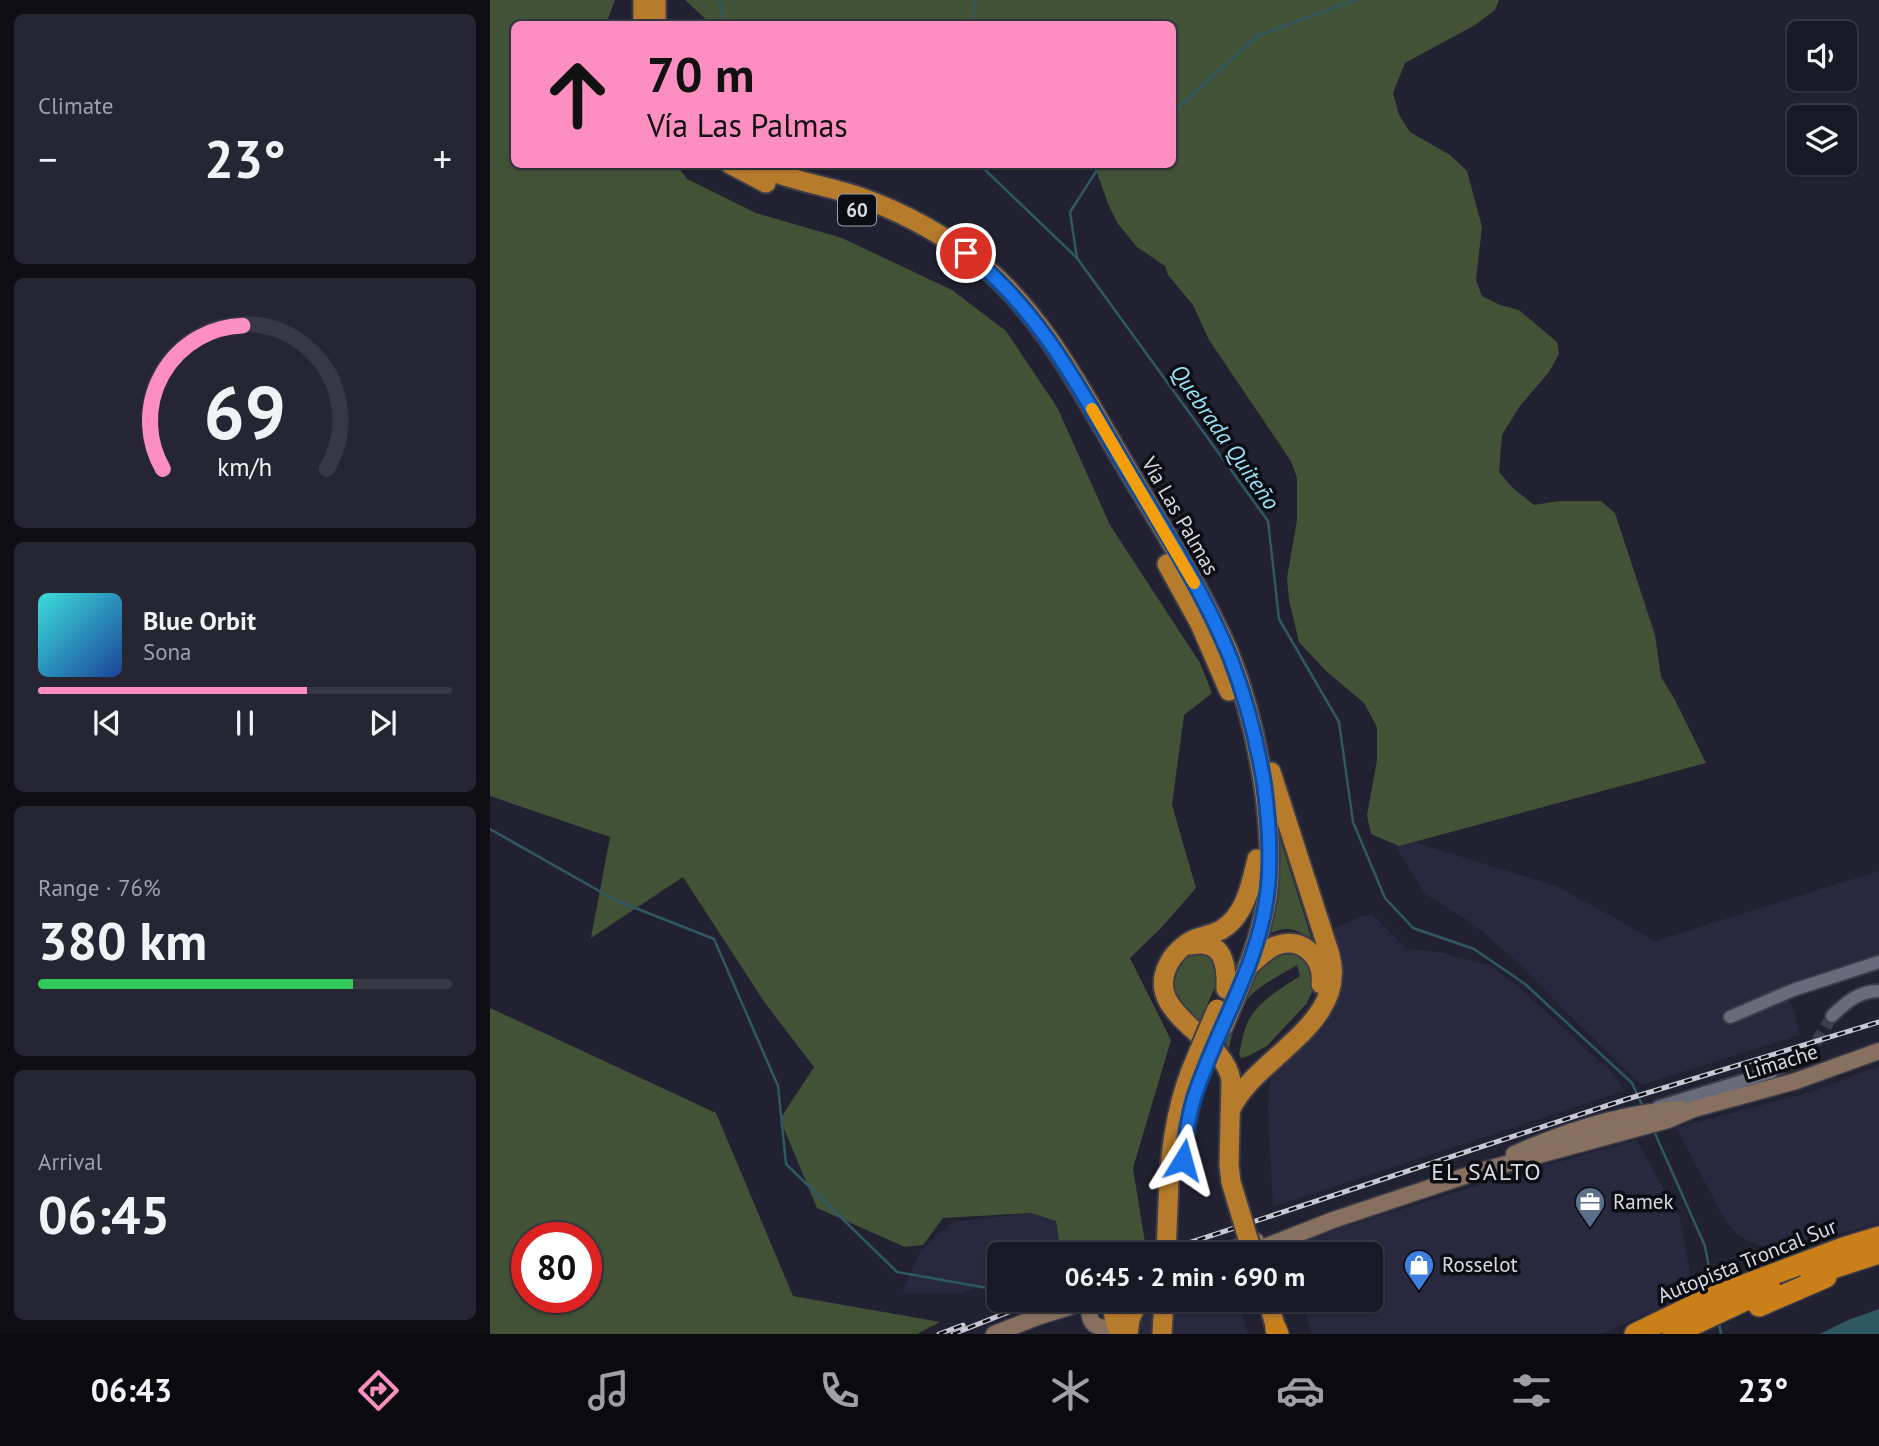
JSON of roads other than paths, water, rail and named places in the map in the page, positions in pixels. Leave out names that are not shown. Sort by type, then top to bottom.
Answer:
[{"type":"highway","points":[[643,0],[643,21]]},
{"type":"highway","points":[[656,0],[656,21]]},
{"type":"highway","name":"Vía Las Palmas","points":[[738,168],[771,185],[889,221],[929,241],[975,274],[1006,305],[1035,341],[1083,418],[1135,506],[1211,647],[1230,694],[1244,748],[1255,813],[1257,859],[1254,897],[1247,931],[1226,989],[1220,1018],[1216,1066],[1193,1101],[1175,1180]]},
{"type":"highway","name":"Vía Las Palmas","points":[[764,168],[793,180],[859,197],[920,223],[978,261],[1018,301],[1045,335],[1200,594],[1229,655],[1251,722],[1265,797],[1269,864],[1264,915],[1248,967],[1220,1018]]},
{"type":"highway","points":[[1231,1109],[1250,1080],[1307,1027],[1326,1000],[1332,978],[1329,956],[1282,806],[1251,722]]},
{"type":"highway","points":[[1249,1242],[1231,1182],[1231,1109],[1216,1066],[1214,1048],[1180,1017],[1166,998],[1163,988],[1168,963],[1181,949],[1192,941],[1220,930],[1236,917],[1245,902],[1257,859]]},
{"type":"highway","points":[[1181,949],[1198,943],[1219,951],[1226,967],[1226,989]]},
{"type":"highway","points":[[1216,1066],[1248,1065],[1274,1049],[1311,1006],[1320,988],[1322,976],[1319,964],[1312,954],[1302,947],[1282,944],[1275,946],[1248,967]]},
{"type":"highway","points":[[1168,1242],[1175,1180]]},
{"type":"highway","points":[[1175,1180],[1177,1242]]},
{"type":"highway","name":"Autopista Troncal Sur","points":[[1673,1334],[1879,1237]]},
{"type":"highway","name":"Autopista Troncal Sur","points":[[1751,1296],[1879,1253]]},
{"type":"highway","points":[[1616,1334],[1686,1306],[1708,1319],[1751,1296]]},
{"type":"highway","points":[[1114,1312],[1121,1331]]},
{"type":"highway","points":[[1121,1331],[1132,1312]]},
{"type":"highway","points":[[1162,1334],[1163,1312]]},
{"type":"highway","points":[[1175,1334],[1176,1312]]},
{"type":"highway","name":"Autopista Troncal Sur","points":[[1635,1334],[1708,1319]]},
{"type":"main road","name":"Limache","points":[[1277,1242],[1333,1220],[1477,1172],[1500,1160],[1577,1130],[1630,1127],[1657,1113],[1694,1109],[1796,1081],[1879,1051]]},
{"type":"main road","name":"Limache","points":[[1252,1242],[1333,1220]]},
{"type":"main road","points":[[994,1334],[1053,1312]]},
{"type":"main road","points":[[1089,1312],[1094,1324],[1121,1331]]},
{"type":"street","points":[[1730,1017],[1793,990],[1879,962]]},
{"type":"street","name":"Limache","points":[[1832,1016],[1862,993],[1879,991]]},
{"type":"street","name":"Limache","points":[[1657,1113],[1772,1072]]},
{"type":"waterway","name":"Quebrada Quiteño","points":[[719,0],[725,21]]},
{"type":"waterway","points":[[972,21],[976,0]]},
{"type":"waterway","points":[[1176,109],[1257,36],[1355,0]]},
{"type":"waterway","name":"Quebrada Quiteño","points":[[983,168],[1077,258],[1268,521],[1279,619],[1339,722],[1353,822],[1385,898],[1413,928],[1474,949],[1525,984],[1632,1083],[1643,1107]]},
{"type":"waterway","points":[[1077,258],[1070,212],[1099,168]]},
{"type":"waterway","points":[[490,829],[615,900],[714,939],[778,1086],[786,1164],[897,1272],[987,1288]]},
{"type":"waterway","points":[[1653,1129],[1705,1246],[1713,1289]]},
{"type":"waterway","points":[[1719,1323],[1721,1334]]},
{"type":"tunnel","points":[[1772,1072],[1794,1063],[1809,1052],[1832,1016]]},
{"type":"railway","points":[[1192,1242],[1624,1100],[1879,1022]]},
{"type":"railway","points":[[953,1334],[1009,1312]]},
{"type":"railway","points":[[939,1334],[963,1325]]},
{"type":"place","name":"Ramek","points":[[1590,1229]]},
{"type":"place","name":"Rosselot","points":[[1419,1292]]},
{"type":"district","name":"EL SALTO","points":[[1487,1172]]}]
